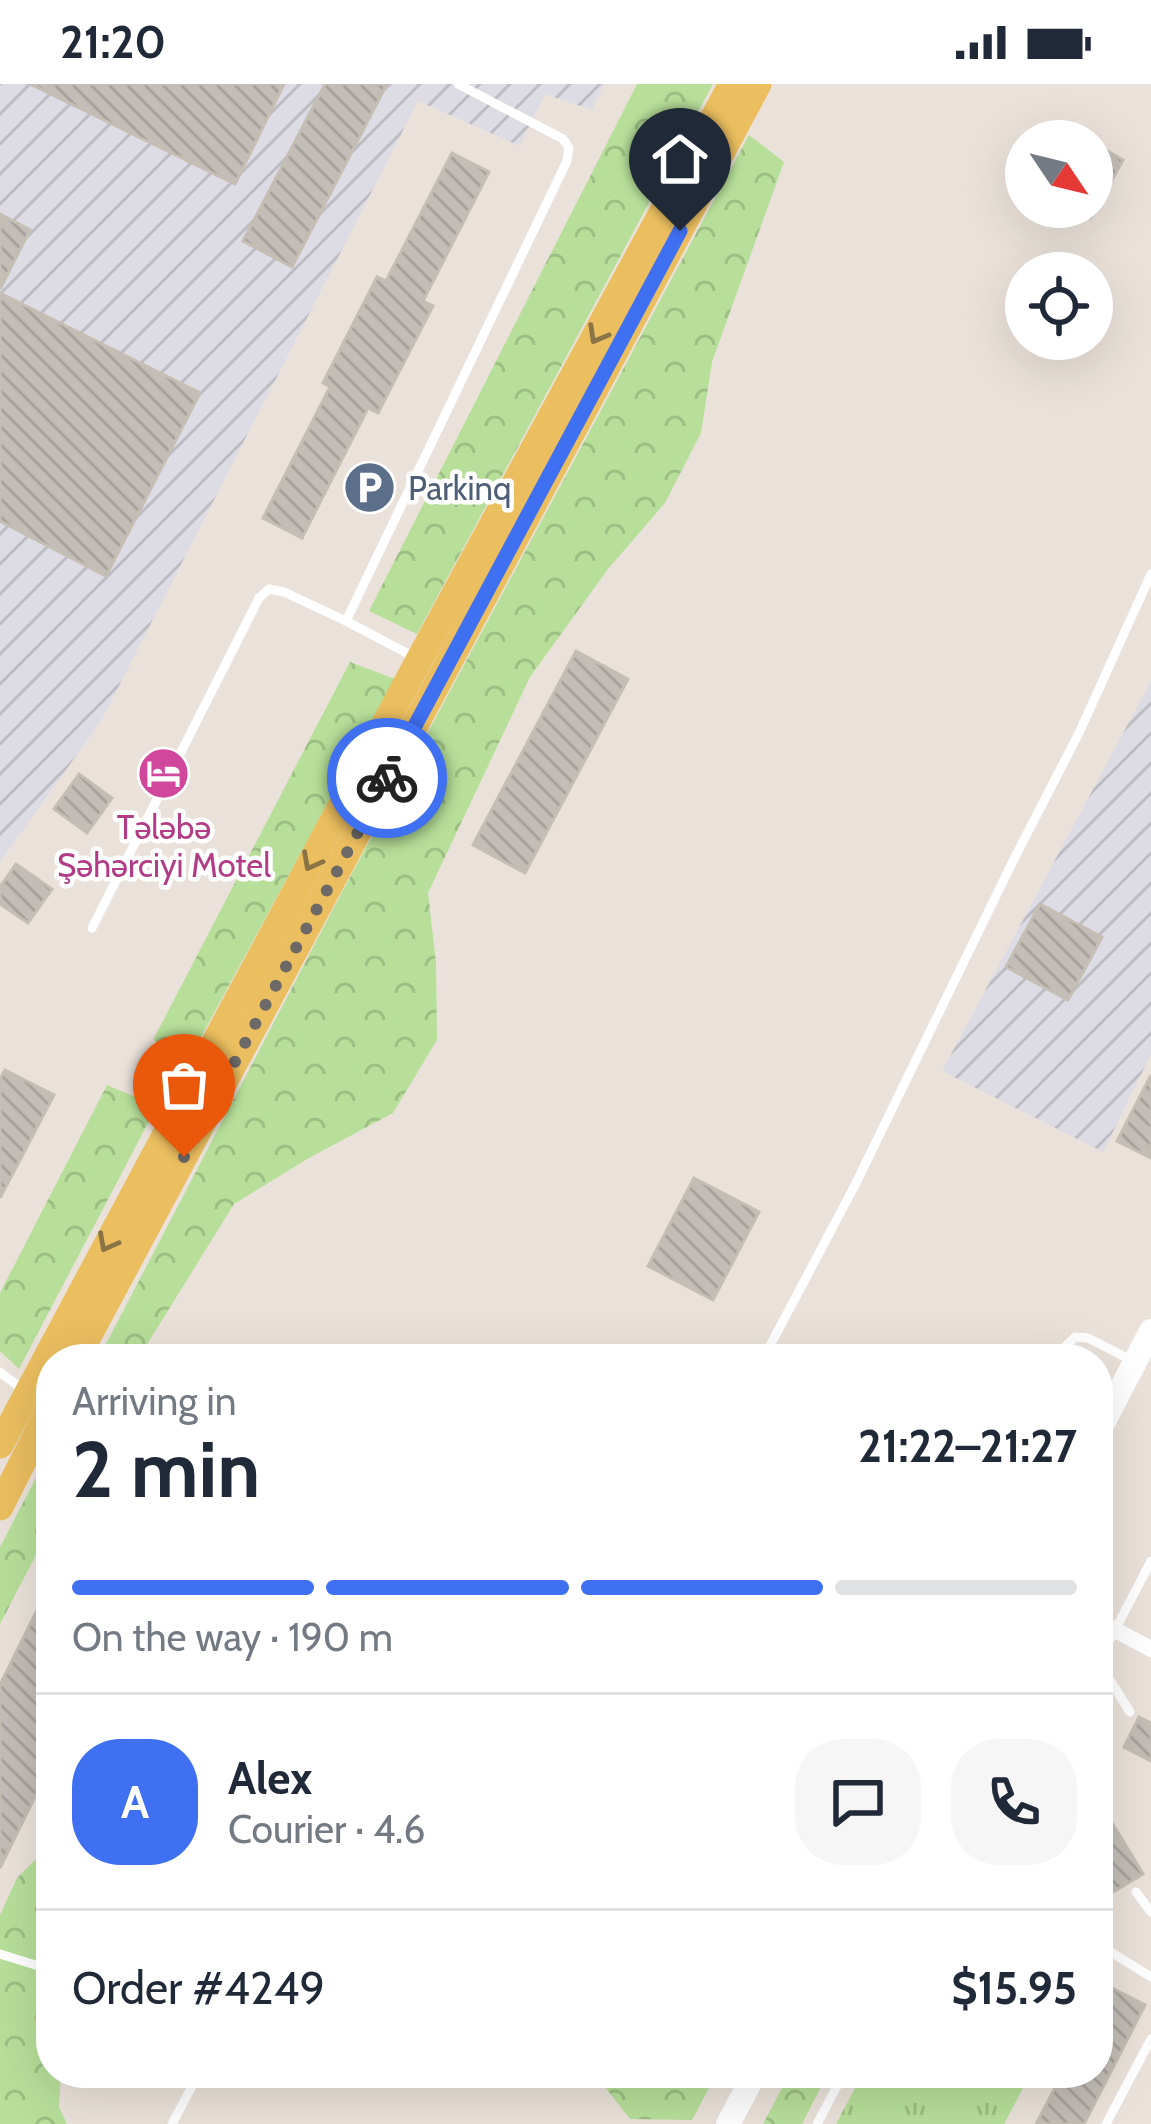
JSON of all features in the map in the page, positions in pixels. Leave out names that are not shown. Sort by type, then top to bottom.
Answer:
[{"type":"main road","points":[[84,1344],[732,84]]},
{"type":"main road","points":[[68,1344],[431,667],[758,84]]},
{"type":"main road","points":[[1113,1404],[1151,1331]]},
{"type":"main road","points":[[0,1445],[36,1403]]},
{"type":"main road","points":[[0,1507],[36,1407]]},
{"type":"main road","points":[[728,2124],[747,2088]]},
{"type":"street","points":[[1113,1630],[1151,1649]]},
{"type":"lane","points":[[346,621],[567,161],[569,148],[562,140],[458,84]]},
{"type":"lane","points":[[772,1344],[1079,733],[1151,574]]},
{"type":"lane","points":[[92,928],[259,598],[269,589],[346,621],[431,667]]},
{"type":"lane","points":[[1068,1344],[1075,1337],[1100,1344]]},
{"type":"lane","points":[[1113,1351],[1135,1362]]},
{"type":"lane","points":[[0,1372],[36,1397]]},
{"type":"lane","points":[[1113,1616],[1151,1561]]},
{"type":"lane","points":[[1113,1686],[1130,1712]]},
{"type":"lane","points":[[1136,1892],[1151,1912]]},
{"type":"lane","points":[[1113,1953],[1151,1977]]},
{"type":"lane","points":[[0,1954],[36,1964]]},
{"type":"lane","points":[[1106,2124],[1151,2039]]},
{"type":"lane","points":[[172,2124],[191,2088]]},
{"type":"lane","points":[[817,2124],[836,2088]]},
{"type":"shaded area","points":[[0,84],[604,84],[592,110],[545,94],[520,146],[418,101],[101,721],[0,862]]},
{"type":"shaded area","points":[[1151,681],[1151,1054],[1103,1152],[942,1071]]},
{"type":"green space","points":[[637,84],[713,84],[417,634],[369,611]]},
{"type":"green space","points":[[749,135],[784,162],[712,362],[701,433],[665,503],[608,569],[530,677],[428,893],[436,963],[437,1040],[393,1113],[234,1204],[147,1344],[106,1344],[342,892]]},
{"type":"green space","points":[[350,662],[395,679],[189,1059],[153,1040]]},
{"type":"green space","points":[[107,1085],[157,1106],[19,1369],[0,1351],[0,1293]]},
{"type":"green space","points":[[36,1478],[36,1555],[0,1624],[0,1547]]},
{"type":"green space","points":[[36,1859],[36,2088],[60,2088],[59,2107],[67,2124],[0,2124],[0,1915],[17,1878]]},
{"type":"green space","points":[[606,2088],[709,2088],[692,2120],[630,2119]]},
{"type":"green space","points":[[782,2088],[820,2088],[802,2124],[763,2124]]},
{"type":"green space","points":[[855,2088],[1023,2088],[1004,2124],[836,2124]]},
{"type":"building","points":[[30,84],[284,84],[235,184]]},
{"type":"building","points":[[325,84],[387,84],[292,267],[243,241]]},
{"type":"building","points":[[452,153],[489,172],[423,301],[433,306],[378,413],[368,408],[302,538],[263,518],[330,387],[323,383],[377,277],[386,281]]},
{"type":"building","points":[[1113,154],[1123,160],[1113,178]]},
{"type":"building","points":[[0,214],[30,230],[0,289]]},
{"type":"building","points":[[0,293],[200,393],[106,576],[0,521]]},
{"type":"building","points":[[576,651],[628,679],[525,873],[473,845]]},
{"type":"building","points":[[79,774],[112,798],[87,833],[54,809]]},
{"type":"building","points":[[16,864],[52,889],[28,923],[0,904],[0,887]]},
{"type":"building","points":[[1040,904],[1102,937],[1068,1000],[1006,967]]},
{"type":"building","points":[[5,1070],[54,1095],[0,1198],[0,1079]]},
{"type":"building","points":[[1151,1075],[1151,1158],[1117,1141]]},
{"type":"building","points":[[694,1178],[759,1212],[713,1300],[648,1266]]},
{"type":"building","points":[[36,1612],[36,1795],[0,1868],[0,1685]]},
{"type":"building","points":[[1139,1717],[1151,1723],[1151,1761],[1124,1747]]},
{"type":"building","points":[[1113,1824],[1143,1874],[1113,1892]]},
{"type":"building","points":[[1113,1989],[1145,2005],[1113,2067]]},
{"type":"building","points":[[1055,2088],[1102,2088],[1084,2124],[1036,2124]]},
{"type":"way so far","points":[[184,1157],[387,778]]},
{"type":"place","name":"Parkinq","points":[[369,488]]},
{"type":"place","name":"Tələbə Şəhərciyi Motel","points":[[164,773]]},
{"type":"route","points":[[387,778],[680,231]]}]
